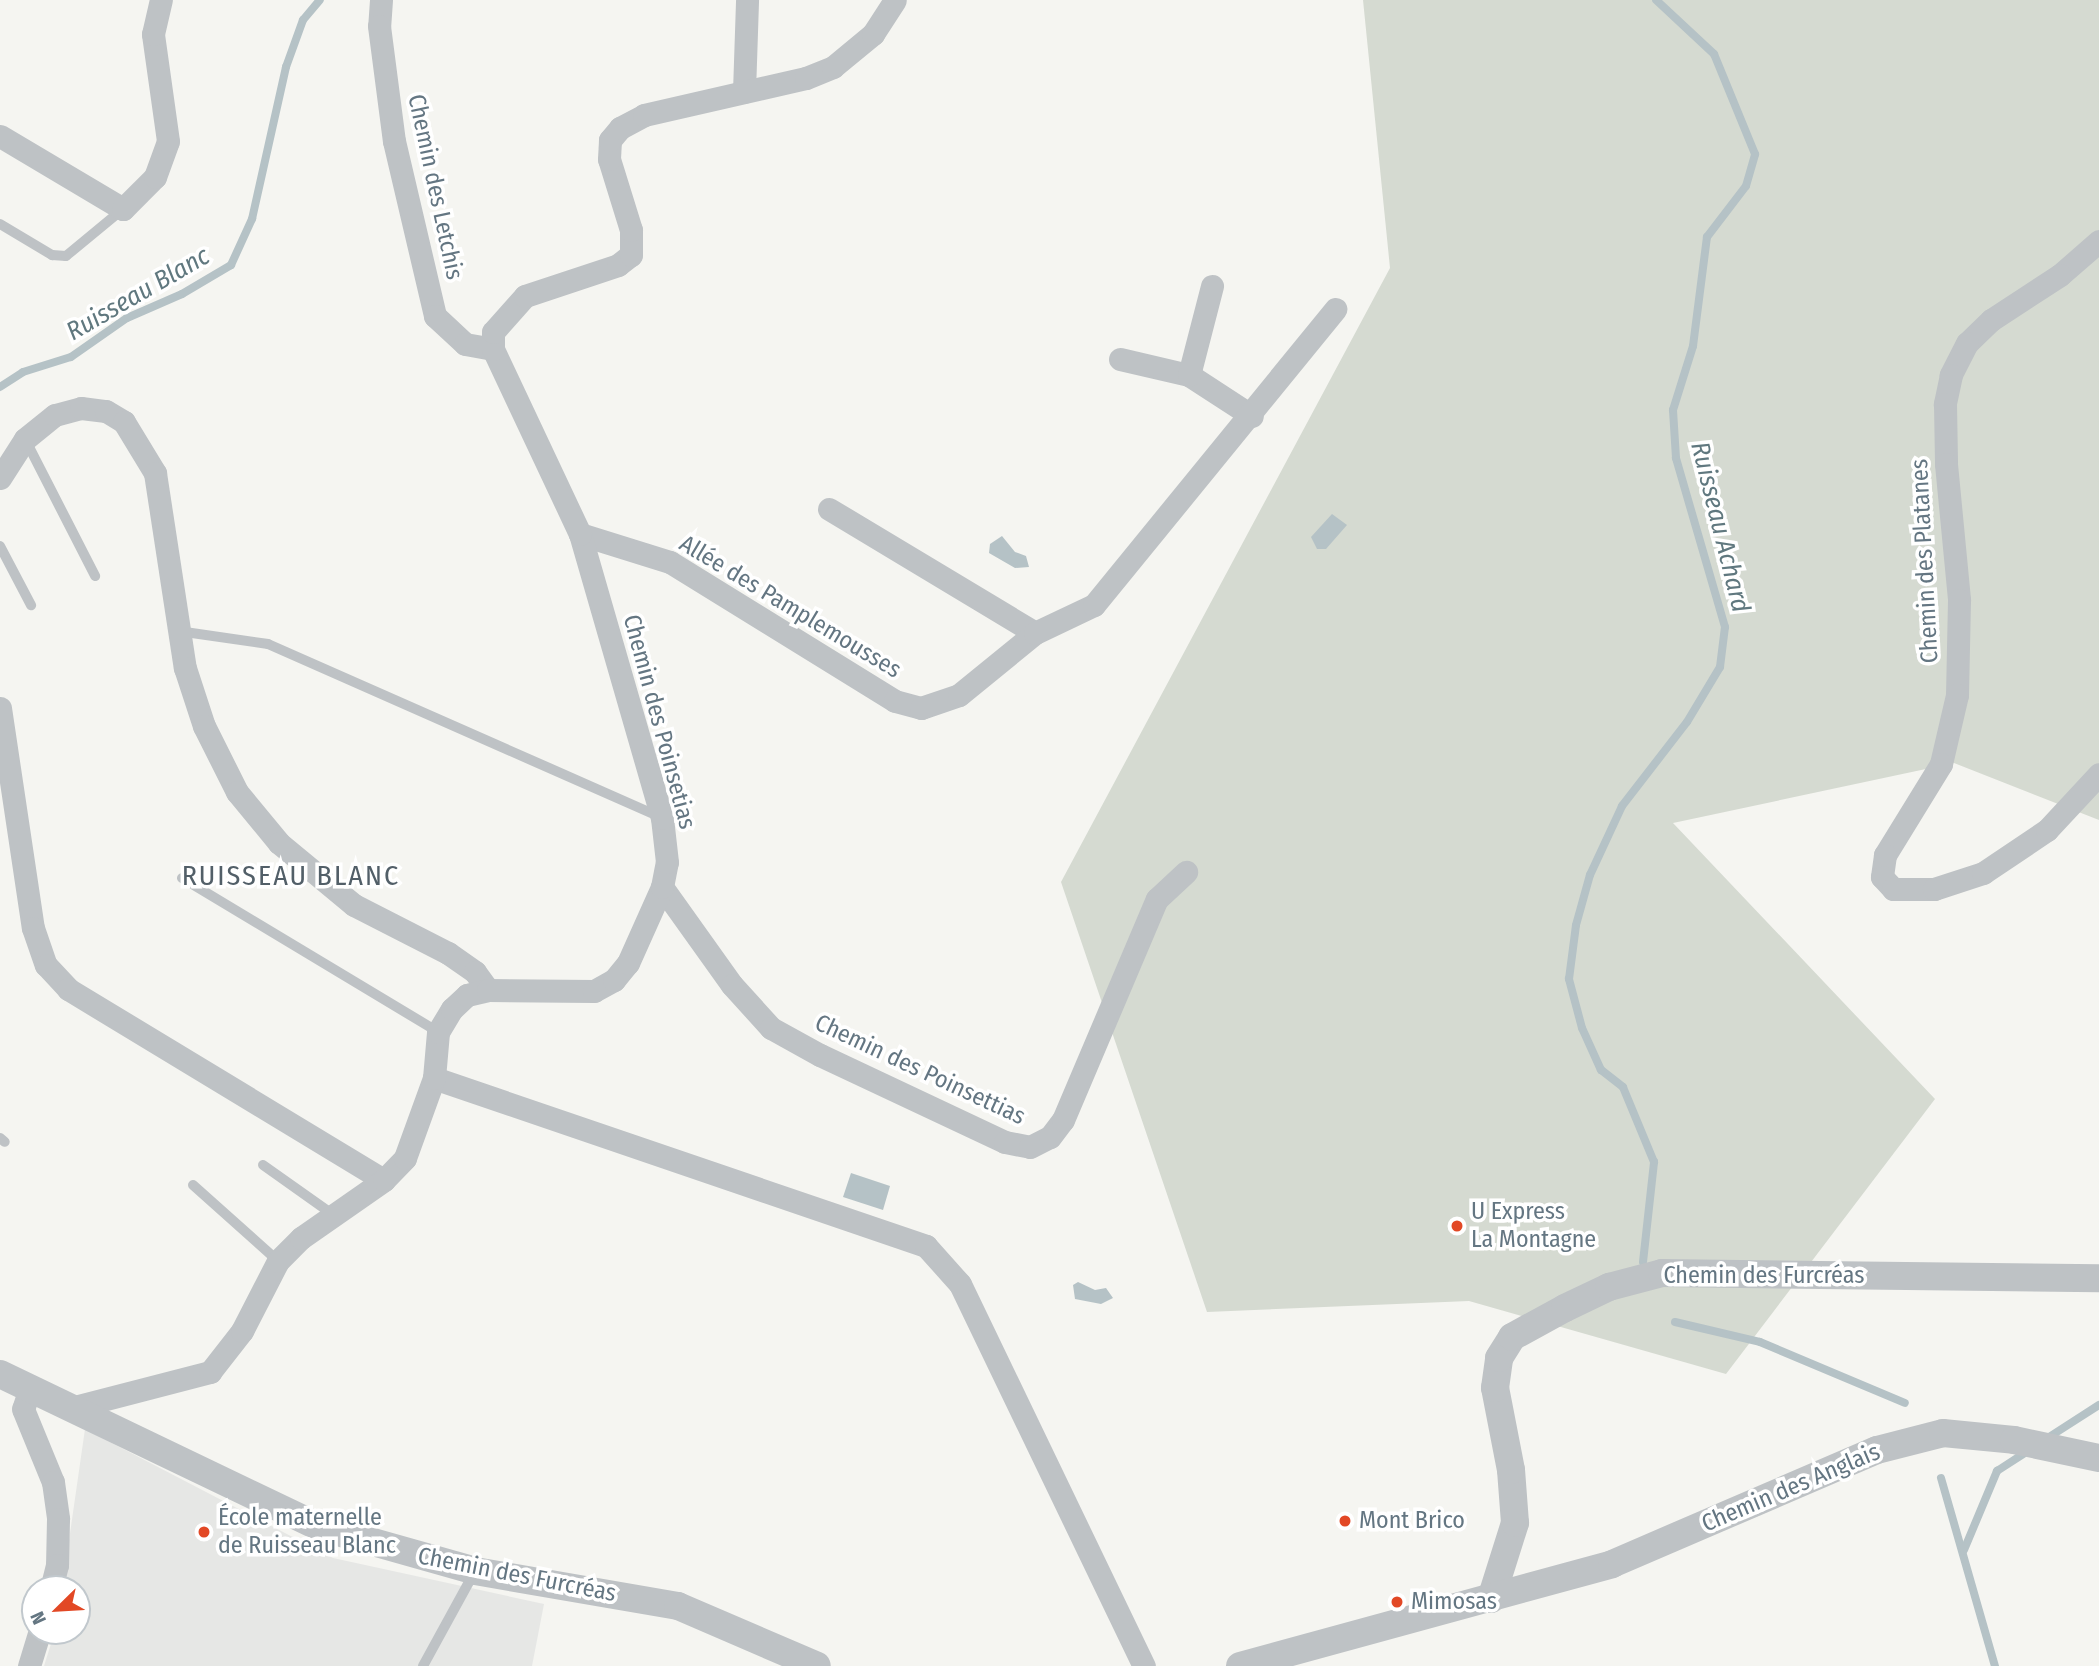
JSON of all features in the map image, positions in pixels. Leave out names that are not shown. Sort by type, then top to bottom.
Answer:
[{"type":"street","points":[[0,136],[123,209],[155,177],[167,141],[153,34],[161,0]]},
{"type":"street","name":"Chemin des Letchis","points":[[381,0],[379,26],[394,141],[435,316],[465,344],[493,349]]},
{"type":"street","points":[[744,92],[747,0]]},
{"type":"street","points":[[493,349],[497,324],[525,296],[618,265],[631,255],[631,230],[609,159],[610,140],[620,128],[644,115],[744,92],[833,67],[873,34],[895,0]]},
{"type":"street","name":"Chemin des Platanes","points":[[2099,241],[2060,275],[1992,320],[1966,343],[1951,375],[1945,404],[1946,464],[1959,600],[1957,695],[1941,764],[1885,855],[1882,877],[1893,889],[1934,889],[1983,873],[2048,830],[2099,774]]},
{"type":"street","points":[[1189,375],[1212,286]]},
{"type":"street","name":"Allée des Pamplemousses","points":[[580,534],[670,562],[895,701],[921,708],[959,695],[1035,633],[1094,605],[1252,416],[1335,309]]},
{"type":"street","name":"Chemin des Poinsetias","points":[[71,1408],[209,1372],[242,1331],[278,1261],[301,1238],[384,1180],[405,1158],[434,1078],[438,1032],[452,1009],[467,995],[488,990],[594,991],[614,981],[643,934],[662,887],[667,862],[662,818],[580,534],[493,349]]},
{"type":"street","points":[[1120,359],[1189,375],[1252,416]]},
{"type":"street","points":[[0,478],[25,439],[55,415],[81,408],[106,411],[124,422],[155,473],[163,506],[176,631],[204,726],[237,792],[279,843],[354,905],[448,953],[475,972],[488,990]]},
{"type":"street","points":[[829,509],[1035,633]]},
{"type":"street","points":[[0,708],[33,929],[46,965],[68,989],[384,1180]]},
{"type":"street","name":"Chemin des Poinsettias","points":[[662,887],[732,985],[771,1028],[820,1055],[1005,1142],[1030,1147],[1050,1137],[1063,1120],[1157,899],[1186,872]]},
{"type":"street","points":[[434,1078],[926,1246],[947,1263],[960,1284],[1144,1666]]},
{"type":"street","name":"Chemin des Furcréas","points":[[1492,1599],[1516,1523],[1511,1471],[1495,1388],[1499,1358],[1512,1336],[1609,1287],[1662,1273],[2099,1278]]},
{"type":"street","name":"Chemin des Furcréas","points":[[0,1374],[320,1527],[475,1571],[678,1606],[817,1666]]},
{"type":"street","points":[[30,1388],[23,1409],[53,1482],[58,1519],[52,1575]]},
{"type":"street","name":"Chemin des Anglais","points":[[1492,1599],[1612,1564],[1877,1450],[1943,1433],[2014,1440],[2099,1458]]},
{"type":"street","points":[[1240,1666],[1492,1599]]},
{"type":"street","points":[[29,1666],[36,1645]]},
{"type":"lane","points":[[0,224],[52,255],[66,256],[123,209]]},
{"type":"lane","points":[[25,439],[95,576]]},
{"type":"lane","points":[[0,546],[31,605]]},
{"type":"lane","points":[[176,631],[268,644],[662,818]]},
{"type":"lane","points":[[181,878],[438,1032]]},
{"type":"lane","points":[[263,1164],[335,1216]]},
{"type":"lane","points":[[193,1185],[278,1261]]},
{"type":"lane","points":[[423,1666],[475,1571]]},
{"type":"shaded area","points":[[1363,0],[2099,0],[2099,820],[1954,763],[1673,823],[1935,1099],[1726,1374],[1469,1301],[1207,1312],[1061,882],[1390,268]]},
{"type":"shaded area","points":[[1332,514],[1347,525],[1326,549],[1317,549],[1311,537]]},
{"type":"shaded area","points":[[1002,536],[1015,552],[1026,556],[1029,567],[1015,568],[989,553],[990,544]]},
{"type":"shaded area","points":[[851,1173],[890,1186],[883,1210],[843,1197]]},
{"type":"shaded area","points":[[1078,1282],[1095,1290],[1106,1288],[1113,1298],[1101,1304],[1075,1299],[1073,1285]]},
{"type":"shaded area","points":[[85,1429],[333,1558],[544,1604],[532,1666],[44,1666],[51,1645],[91,1645],[91,1575],[64,1575]]},
{"type":"waterway","name":"Ruisseau Blanc","points":[[0,387],[23,372],[71,357],[127,318],[182,294],[231,265],[252,219],[286,67],[303,20],[320,0]]},
{"type":"waterway","name":"Ruisseau Achard","points":[[1643,1262],[1654,1162],[1623,1087],[1601,1070],[1582,1028],[1569,979],[1576,925],[1590,875],[1622,806],[1687,722],[1720,667],[1725,627],[1676,458],[1673,410],[1693,346],[1707,237],[1746,186],[1755,154],[1714,54],[1656,0]]},
{"type":"waterway","name":"Ruisseau Achard","points":[[1675,1322],[1760,1342],[1905,1403]]},
{"type":"waterway","points":[[2046,1439],[2099,1405]]},
{"type":"waterway","points":[[1964,1550],[1997,1471],[2029,1450]]},
{"type":"waterway","name":"Ruisseau Achard","points":[[1941,1478],[1995,1666]]},
{"type":"place","name":"U Express La Montagne","points":[[1457,1226]]},
{"type":"place","name":"Mont Brico","points":[[1345,1521]]},
{"type":"place","name":"École maternelle de Ruisseau Blanc","points":[[204,1532]]},
{"type":"place","name":"Mimosas","points":[[1397,1602]]},
{"type":"district","name":"RUISSEAU BLANC","points":[[291,876]]}]
